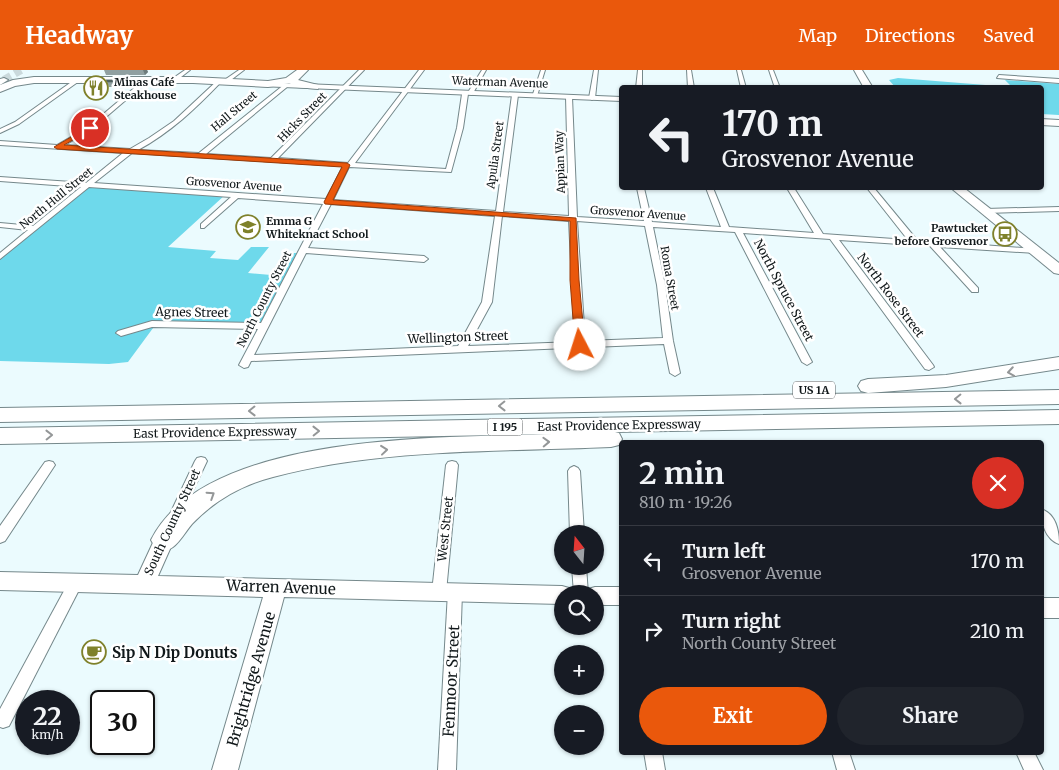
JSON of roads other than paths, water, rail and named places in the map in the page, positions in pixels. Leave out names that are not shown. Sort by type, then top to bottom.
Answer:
[{"type":"highway","name":"Hall Street","points":[[260,84],[281,82],[299,73]]},
{"type":"highway","points":[[299,73],[295,83],[314,87]]},
{"type":"highway","points":[[1,79],[50,74],[79,79]]},
{"type":"highway","points":[[1,79],[13,83],[27,80],[79,79]]},
{"type":"highway","name":"Waterman Avenue","points":[[79,79],[174,80],[260,84]]},
{"type":"highway","name":"US 1A","points":[[568,405],[933,382],[1059,363]]},
{"type":"highway","name":"East Providence Expressway","points":[[0,416],[1059,397]]},
{"type":"highway","points":[[0,410],[60,414]]},
{"type":"highway","name":"East Providence Expressway","points":[[0,436],[1059,417]]},
{"type":"highway","points":[[164,540],[194,508],[227,486],[262,472],[331,457],[415,447],[582,441],[1010,418]]},
{"type":"main road","points":[[858,70],[867,85]]},
{"type":"main road","name":"Waterman Avenue","points":[[260,84],[406,92],[619,98]]},
{"type":"main road","points":[[1044,122],[1059,123]]},
{"type":"main road","points":[[960,190],[1059,270]]},
{"type":"main road","name":"South County Street","points":[[144,584],[164,540]]},
{"type":"main road","name":"Warren Avenue","points":[[0,581],[554,595]]},
{"type":"main road","name":"Brightridge Avenue","points":[[225,770],[276,587]]},
{"type":"main road","points":[[604,596],[619,596]]},
{"type":"main road","points":[[1044,608],[1059,608]]},
{"type":"street","points":[[174,80],[188,70]]},
{"type":"street","name":"North Hull Street","points":[[0,257],[125,154],[175,124],[222,82],[242,70]]},
{"type":"street","name":"Hicks Street","points":[[273,160],[362,70]]},
{"type":"street","name":"North County Street","points":[[246,362],[348,165],[422,70]]},
{"type":"street","points":[[0,143],[449,172],[468,94],[484,70]]},
{"type":"street","points":[[534,96],[542,70]]},
{"type":"street","points":[[592,98],[596,70]]},
{"type":"street","points":[[639,85],[640,70]]},
{"type":"street","points":[[689,70],[691,85]]},
{"type":"street","points":[[739,70],[743,85]]},
{"type":"street","points":[[771,70],[777,85]]},
{"type":"street","points":[[999,77],[1059,81]]},
{"type":"street","points":[[0,131],[17,123],[79,79]]},
{"type":"street","points":[[57,147],[90,128],[146,80]]},
{"type":"street","name":"Hall Street","points":[[200,156],[284,86]]},
{"type":"street","name":"Apulia Street","points":[[461,350],[487,302],[515,95]]},
{"type":"street","name":"Appian Way","points":[[570,97],[574,280],[580,345]]},
{"type":"street","name":"Grosvenor Avenue","points":[[0,179],[1036,252]]},
{"type":"street","name":"Roma Street","points":[[641,190],[661,285],[668,341],[675,373]]},
{"type":"street","points":[[711,190],[726,230]]},
{"type":"street","points":[[792,190],[820,236]]},
{"type":"street","points":[[873,190],[915,243]]},
{"type":"street","points":[[204,226],[236,196]]},
{"type":"street","points":[[986,211],[1059,209]]},
{"type":"street","points":[[0,226],[35,228]]},
{"type":"street","name":"North Spruce Street","points":[[738,231],[807,362]]},
{"type":"street","name":"North Rose Street","points":[[833,237],[929,367]]},
{"type":"street","points":[[933,244],[975,290]]},
{"type":"street","points":[[304,250],[424,259]]},
{"type":"street","name":"Agnes Street","points":[[122,333],[152,324],[264,326]]},
{"type":"street","name":"Wellington Street","points":[[246,362],[668,341]]},
{"type":"street","name":"South County Street","points":[[164,540],[200,461]]},
{"type":"street","points":[[0,536],[49,465]]},
{"type":"street","name":"West Street","points":[[447,592],[452,465]]},
{"type":"street","points":[[574,471],[577,525]]},
{"type":"street","points":[[1044,518],[1059,538]]},
{"type":"street","points":[[3,720],[76,582]]},
{"type":"street","name":"Fenmoor Street","points":[[447,592],[447,770]]},
{"type":"street","points":[[654,755],[656,770]]},
{"type":"street","points":[[841,755],[846,770]]},
{"type":"street","points":[[1026,755],[1034,770]]},
{"type":"tunnel","points":[[4,80],[21,70]]},
{"type":"place","name":"Minas Café Steakhouse","points":[[96,88]]},
{"type":"place","name":"Emma G Whiteknact School","points":[[248,227]]},
{"type":"place","name":"Pawtucket before Grosvenor","points":[[1005,234]]},
{"type":"place","name":"Sip N Dip Donuts","points":[[94,652]]}]
